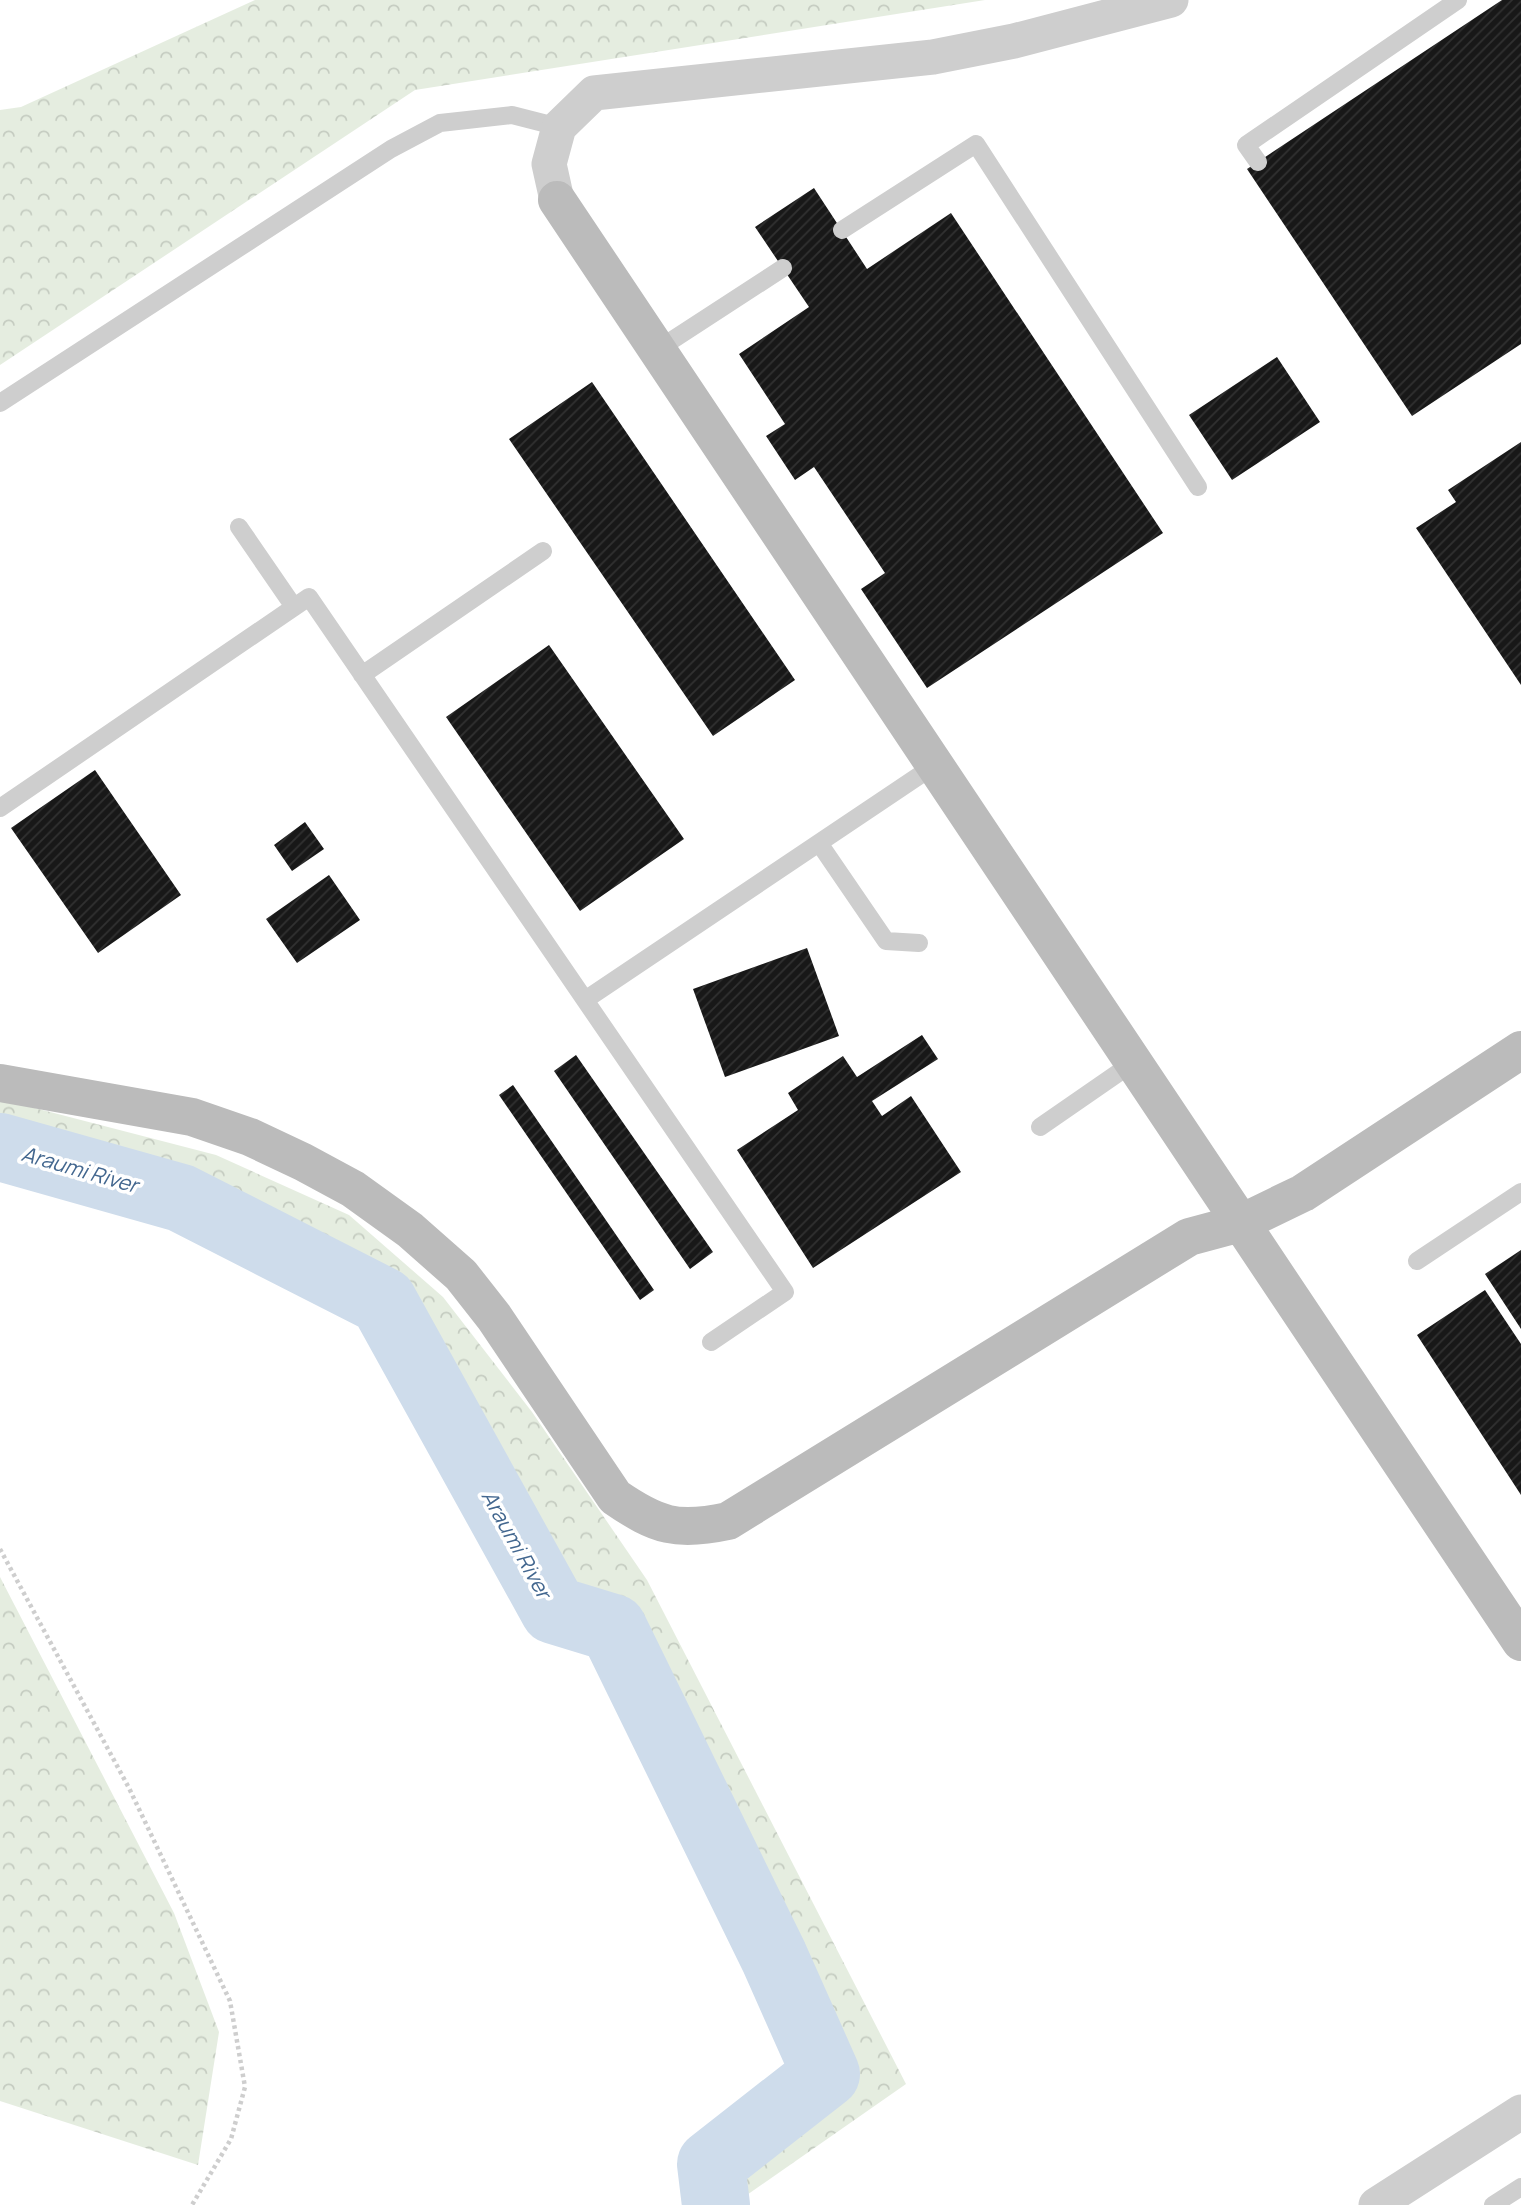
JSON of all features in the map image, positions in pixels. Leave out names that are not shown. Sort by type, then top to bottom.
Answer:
[{"type":"street","points":[[1171,0],[1014,41],[933,57],[594,93],[559,127],[549,164],[557,200],[1521,1642]]},
{"type":"street","points":[[0,1083],[192,1117],[250,1138],[353,1189],[410,1230],[461,1275],[494,1317],[615,1497],[642,1516],[670,1525],[696,1528],[727,1521],[1189,1237],[1241,1223],[1303,1193],[1521,1050]]},
{"type":"street","points":[[1376,2205],[1521,2112]]},
{"type":"lane","points":[[1258,162],[1245,145],[1458,0]]},
{"type":"lane","points":[[0,403],[379,157],[440,123],[512,114],[559,127]]},
{"type":"lane","points":[[842,230],[976,144],[1198,487]]},
{"type":"lane","points":[[657,349],[783,268]]},
{"type":"lane","points":[[239,527],[294,607]]},
{"type":"lane","points":[[362,675],[543,551]]},
{"type":"lane","points":[[0,808],[309,597],[785,1292],[711,1342]]},
{"type":"lane","points":[[585,1000],[935,765]]},
{"type":"lane","points":[[819,843],[886,941],[919,943]]},
{"type":"lane","points":[[1040,1127],[1134,1062]]},
{"type":"lane","points":[[1417,1261],[1521,1192]]},
{"type":"lane","points":[[1493,2205],[1521,2187]]},
{"type":"path","points":[[0,1549],[128,1788],[230,2001],[245,2087],[231,2139],[192,2205]]},
{"type":"green space","points":[[255,0],[985,0],[415,90],[0,365],[0,110],[21,107]]},
{"type":"green space","points":[[0,1099],[216,1155],[349,1215],[443,1297],[532,1412],[647,1580],[906,2084],[744,2197],[732,2168],[844,2076],[620,1618],[562,1596],[387,1292],[188,1184],[0,1138]]},
{"type":"green space","points":[[0,1577],[174,1913],[219,2032],[198,2165],[0,2101]]},
{"type":"building","points":[[1502,0],[1521,0],[1521,344],[1412,416],[1247,169]]},
{"type":"building","points":[[814,188],[867,269],[951,213],[1163,533],[927,688],[861,589],[885,573],[814,467],[795,480],[766,436],[785,424],[739,354],[809,307],[755,227]]},
{"type":"building","points":[[1277,357],[1320,422],[1232,480],[1189,415]]},
{"type":"building","points":[[592,382],[795,680],[713,736],[509,439]]},
{"type":"building","points":[[1521,442],[1521,685],[1416,528],[1456,502],[1448,490]]},
{"type":"building","points":[[549,645],[684,839],[580,911],[446,717]]},
{"type":"building","points":[[95,770],[181,895],[98,953],[11,828]]},
{"type":"building","points":[[305,822],[324,849],[292,871],[274,845]]},
{"type":"building","points":[[329,875],[360,920],[297,963],[266,919]]},
{"type":"building","points":[[807,948],[839,1036],[725,1077],[693,989]]},
{"type":"building","points":[[922,1035],[938,1059],[872,1101],[882,1116],[911,1096],[961,1172],[813,1268],[737,1150],[798,1110],[788,1093],[843,1056],[857,1077]]},
{"type":"building","points":[[576,1055],[713,1252],[690,1269],[554,1071]]},
{"type":"building","points":[[513,1085],[654,1290],[640,1300],[499,1095]]},
{"type":"building","points":[[1521,1250],[1521,1329],[1485,1274]]},
{"type":"building","points":[[1485,1290],[1521,1344],[1521,1495],[1417,1335]]},
{"type":"waterway","name":"Araumi River","points":[[0,1147],[181,1198],[383,1301],[554,1610],[613,1628],[774,1957],[826,2074],[711,2164],[716,2205]]}]
